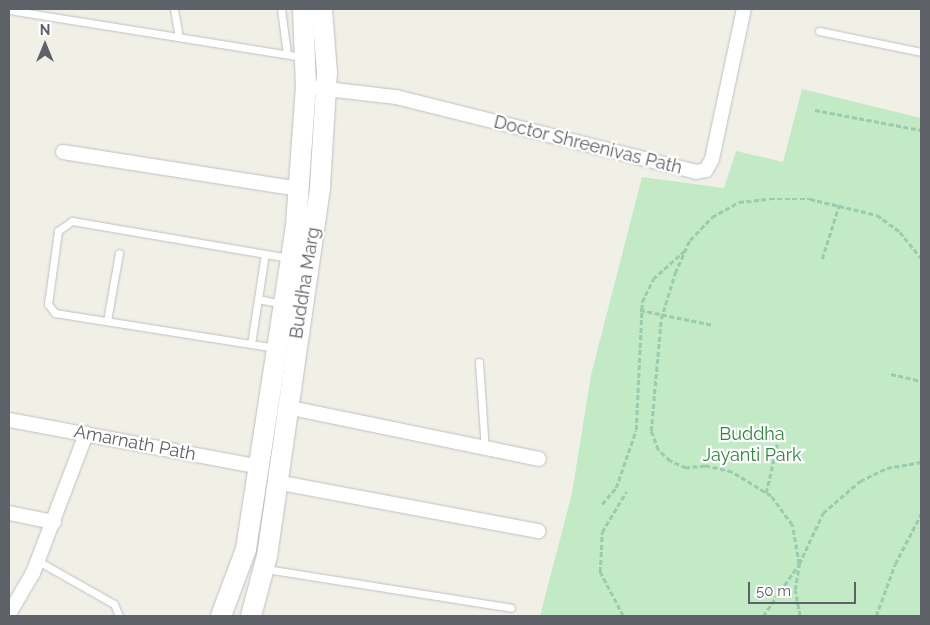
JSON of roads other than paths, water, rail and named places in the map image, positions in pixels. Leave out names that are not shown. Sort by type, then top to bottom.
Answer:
[{"type":"main road","name":"Buddha Marg","points":[[246,549],[292,259],[306,87],[307,57],[303,9]]},
{"type":"main road","name":"Buddha Marg","points":[[257,570],[276,482],[320,186],[326,89],[322,9]]},
{"type":"main road","points":[[246,549],[257,570],[251,616]]},
{"type":"main road","points":[[221,616],[246,549]]},
{"type":"main road","points":[[236,616],[257,570]]},
{"type":"street","name":"Doctor Shreenivas Path","points":[[306,87],[396,97],[696,172],[706,170],[712,159],[744,9]]},
{"type":"street","points":[[63,152],[299,189]]},
{"type":"street","points":[[286,407],[539,459]]},
{"type":"street","name":"Amarnath Path","points":[[9,420],[260,467]]},
{"type":"street","points":[[9,614],[38,561],[86,434]]},
{"type":"street","points":[[276,482],[538,531]]},
{"type":"street","points":[[9,513],[54,522]]},
{"type":"lane","points":[[174,9],[179,37]]},
{"type":"lane","points":[[281,9],[287,54]]},
{"type":"lane","points":[[14,10],[307,57]]},
{"type":"lane","points":[[819,31],[921,52]]},
{"type":"lane","points":[[279,348],[55,313],[48,304],[58,231],[66,223],[292,259]]},
{"type":"lane","points":[[107,321],[119,253]]},
{"type":"lane","points":[[251,344],[264,254]]},
{"type":"lane","points":[[258,300],[285,304]]},
{"type":"lane","points":[[479,362],[485,449]]},
{"type":"lane","points":[[38,561],[114,604],[119,616]]},
{"type":"lane","points":[[257,570],[511,608]]},
{"type":"park label","name":"Buddha Jayanti Park","points":[[752,445]]}]
